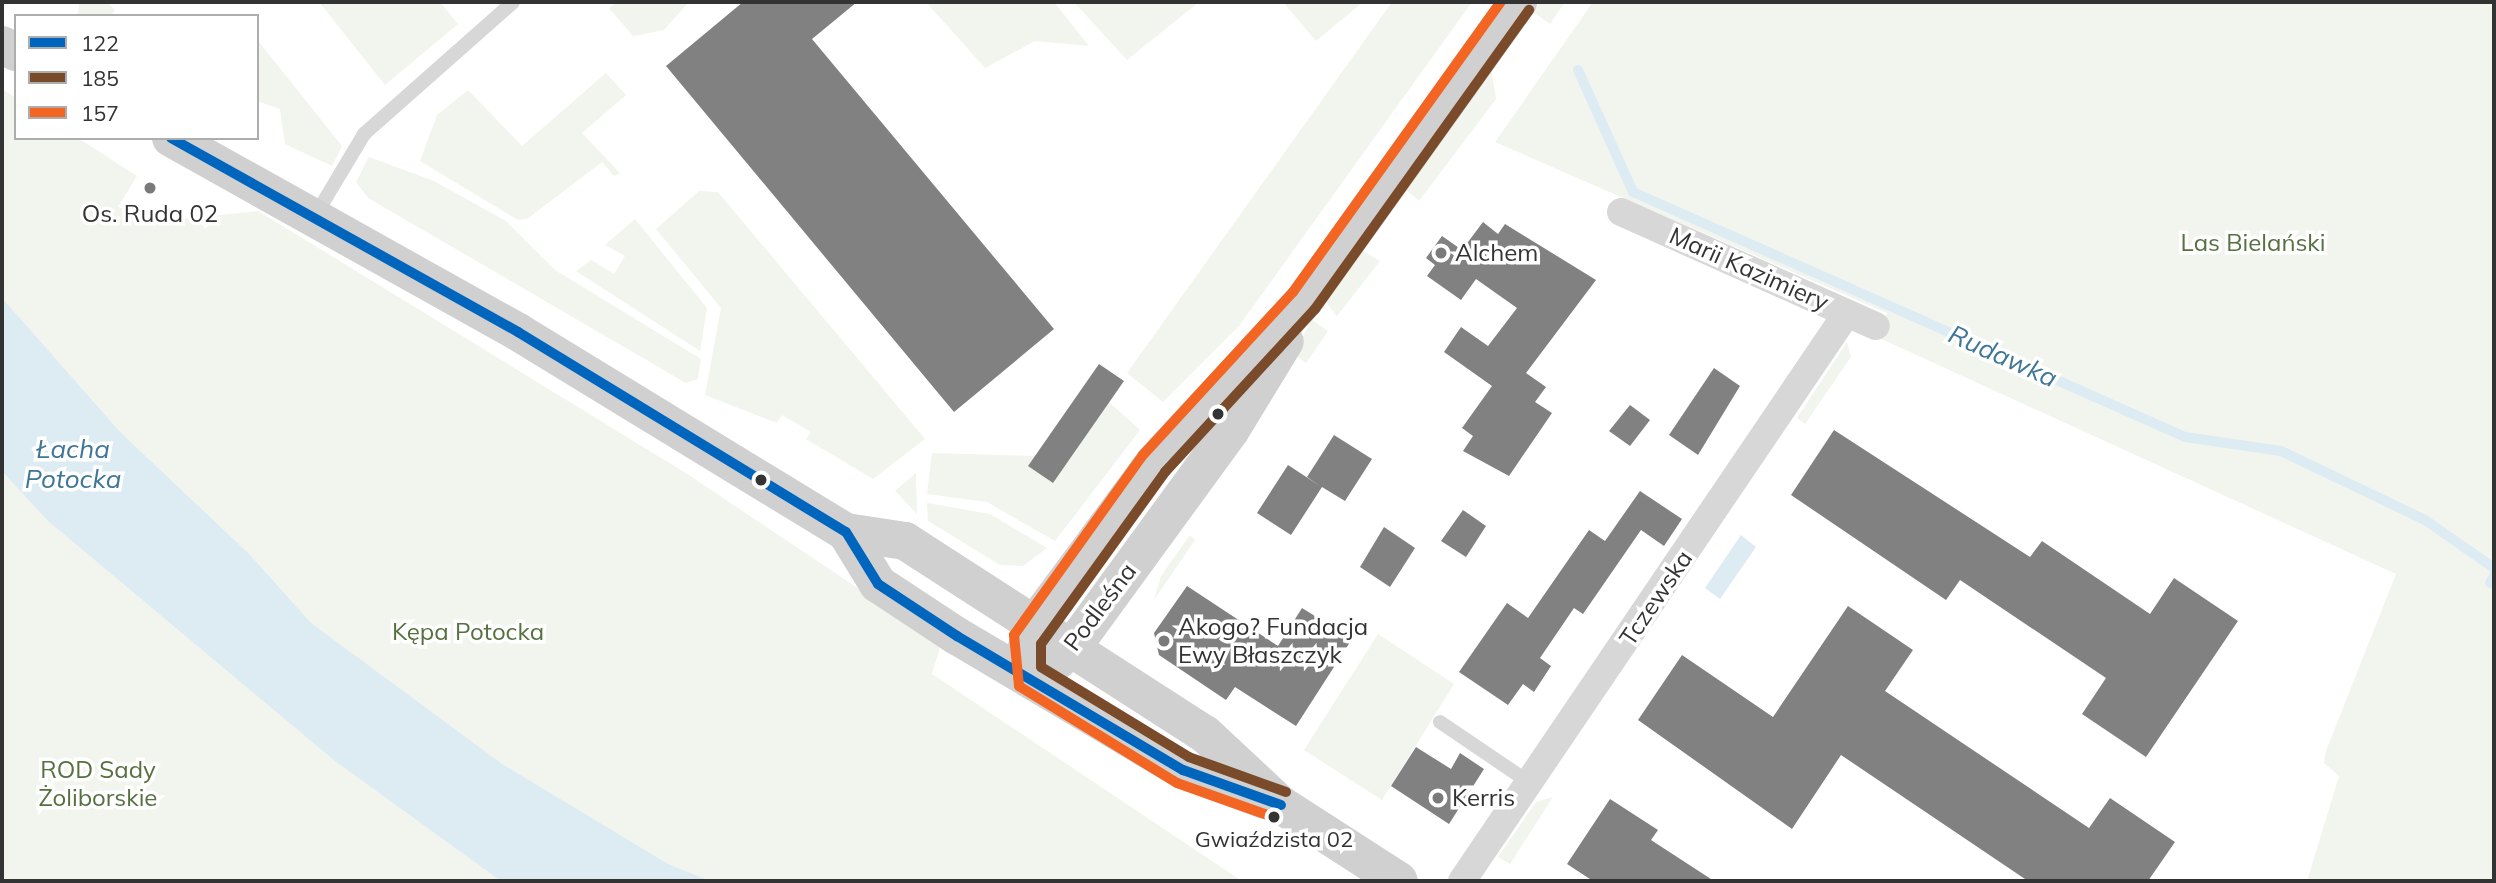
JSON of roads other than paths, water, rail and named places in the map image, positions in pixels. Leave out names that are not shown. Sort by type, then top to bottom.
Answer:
[{"type":"street","name":"Podleśna","points":[[1304,301],[1263,384],[1071,649],[1027,675],[1024,657],[1034,625],[1154,463],[1304,301],[1517,2]]},
{"type":"street","points":[[175,140],[315,217],[846,532],[905,541],[1205,734],[1280,805],[1399,881]]},
{"type":"street","name":"Marii Kazimiery","points":[[1622,212],[1876,326]]},
{"type":"street","name":"Tczewska","points":[[1462,881],[1847,313]]},
{"type":"street","points":[[846,532],[878,584],[1184,770],[1280,805]]},
{"type":"lane","points":[[315,217],[364,134],[513,2]]},
{"type":"lane","points":[[1440,722],[1530,783]]},
{"type":"water","name":"Łacha Potocka","points":[[2,298],[120,432],[249,554],[311,623],[502,764],[668,864],[710,881],[501,881],[335,761],[47,520],[2,471]]},
{"type":"water","points":[[1741,535],[1756,547],[1720,599],[1705,588]]},
{"type":"waterway","name":"Rudawka","points":[[1578,70],[1633,192],[2185,437],[2281,451],[2425,520],[2494,568]]},
{"type":"waterway","points":[[2490,583],[2494,576]]},
{"type":"place","name":"Os. Ruda 02","points":[[150,188]]},
{"type":"place","name":"Alchem","points":[[1441,253]]},
{"type":"place","name":"Akogo? Fundacja Ewy Błaszczyk","points":[[1164,641]]},
{"type":"place","name":"Kerris","points":[[1438,798]]},
{"type":"place","name":"Gwiaździsta 02","points":[[1274,817]]},
{"type":"park label","name":"Las Bielański","points":[[2253,243]]},
{"type":"park label","name":"Kępa Potocka","points":[[468,632]]},
{"type":"park label","name":"ROD Sady Żoliborskie","points":[[98,784]]}]
